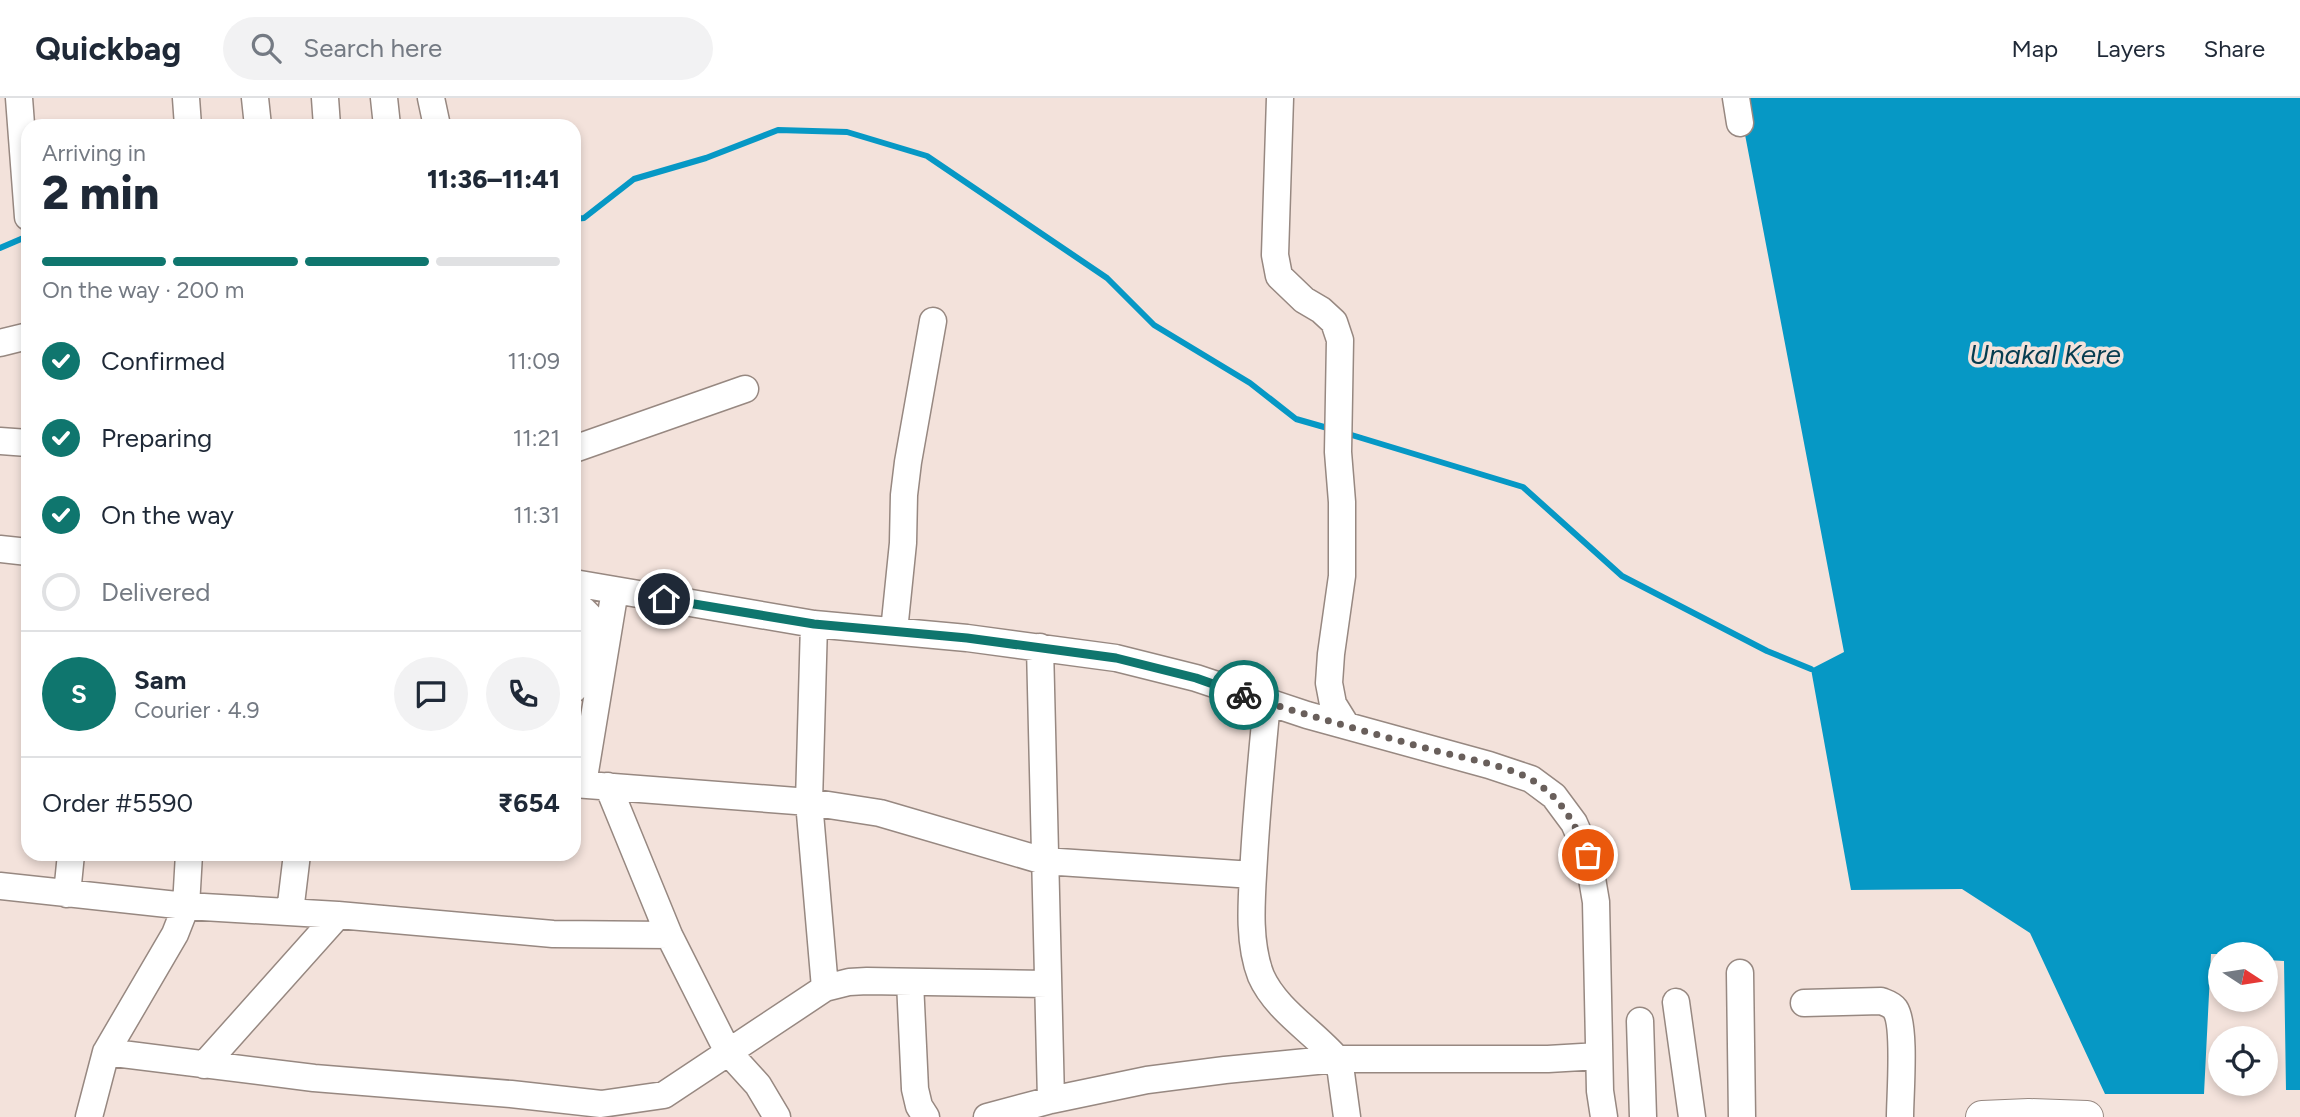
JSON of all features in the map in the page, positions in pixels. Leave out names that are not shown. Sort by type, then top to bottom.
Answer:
[{"type":"main road","points":[[1982,1117],[2087,1117]]},
{"type":"street","points":[[19,98],[21,124]]},
{"type":"street","points":[[186,98],[188,119]]},
{"type":"street","points":[[255,98],[256,119]]},
{"type":"street","points":[[325,98],[326,119]]},
{"type":"street","points":[[384,98],[386,119]]},
{"type":"street","points":[[431,98],[436,119]]},
{"type":"street","points":[[1280,98],[1275,256],[1279,276],[1304,300],[1334,322],[1340,340],[1338,452],[1342,502],[1342,576],[1329,683],[1333,704],[1346,725]]},
{"type":"street","points":[[894,631],[908,462],[933,321]]},
{"type":"street","points":[[0,343],[21,338]]},
{"type":"street","points":[[581,447],[745,389]]},
{"type":"street","points":[[0,441],[21,442]]},
{"type":"street","points":[[0,549],[21,551]]},
{"type":"street","points":[[581,584],[814,624],[1040,647],[1127,660],[1196,678],[1266,702],[1531,779],[1554,796],[1574,823],[1588,855],[1595,902],[1599,1056],[1604,1117]]},
{"type":"street","points":[[615,590],[588,785],[728,1052],[758,1085],[777,1117]]},
{"type":"street","points":[[581,610],[589,616],[581,653]]},
{"type":"street","points":[[814,624],[809,802],[825,988]]},
{"type":"street","points":[[1040,647],[1051,1100]]},
{"type":"street","points":[[1266,702],[1253,875],[1255,950],[1262,976],[1288,1011],[1337,1059],[1347,1117]]},
{"type":"street","points":[[588,785],[809,802],[880,813],[1044,861],[1253,875]]},
{"type":"street","points":[[66,894],[70,861]]},
{"type":"street","points":[[89,1117],[106,1052],[175,934],[186,906],[189,861]]},
{"type":"street","points":[[290,912],[297,861]]},
{"type":"street","points":[[0,886],[186,906],[338,915],[553,934],[669,935]]},
{"type":"street","points":[[204,1065],[338,915]]},
{"type":"street","points":[[1740,973],[1742,1117]]},
{"type":"street","points":[[106,1052],[314,1078],[511,1094],[602,1111],[664,1096],[825,988],[867,981],[1047,984]]},
{"type":"street","points":[[910,982],[915,1089],[919,1106],[926,1117]]},
{"type":"street","points":[[1804,1003],[1881,1001],[1890,1004],[1897,1012],[1901,1049],[1900,1117]]},
{"type":"street","points":[[1676,1002],[1692,1117]]},
{"type":"street","points":[[1640,1021],[1643,1117]]},
{"type":"street","points":[[987,1117],[1051,1100],[1147,1080],[1337,1059],[1536,1059],[1599,1056]]},
{"type":"water","name":"Unakal Kere","points":[[1738,98],[2300,98],[2300,1090],[2286,1090],[2284,961],[2278,961],[2278,942],[2208,942],[2204,1094],[2105,1094],[2030,933],[1962,889],[1851,890],[1811,669],[1844,652]]},
{"type":"waterway","points":[[581,218],[634,179],[706,158],[778,130],[847,132],[927,156],[1107,278],[1154,325],[1250,383],[1296,419],[1331,429]]},
{"type":"waterway","points":[[0,248],[21,239]]},
{"type":"waterway","points":[[1345,433],[1523,487],[1622,576],[1767,651],[1811,669]]},
{"type":"way so far","points":[[1244,695],[1531,779],[1554,796],[1574,823],[1588,855]]},
{"type":"route","points":[[664,599],[814,624],[967,638],[1116,658],[1196,678],[1244,695]]}]
